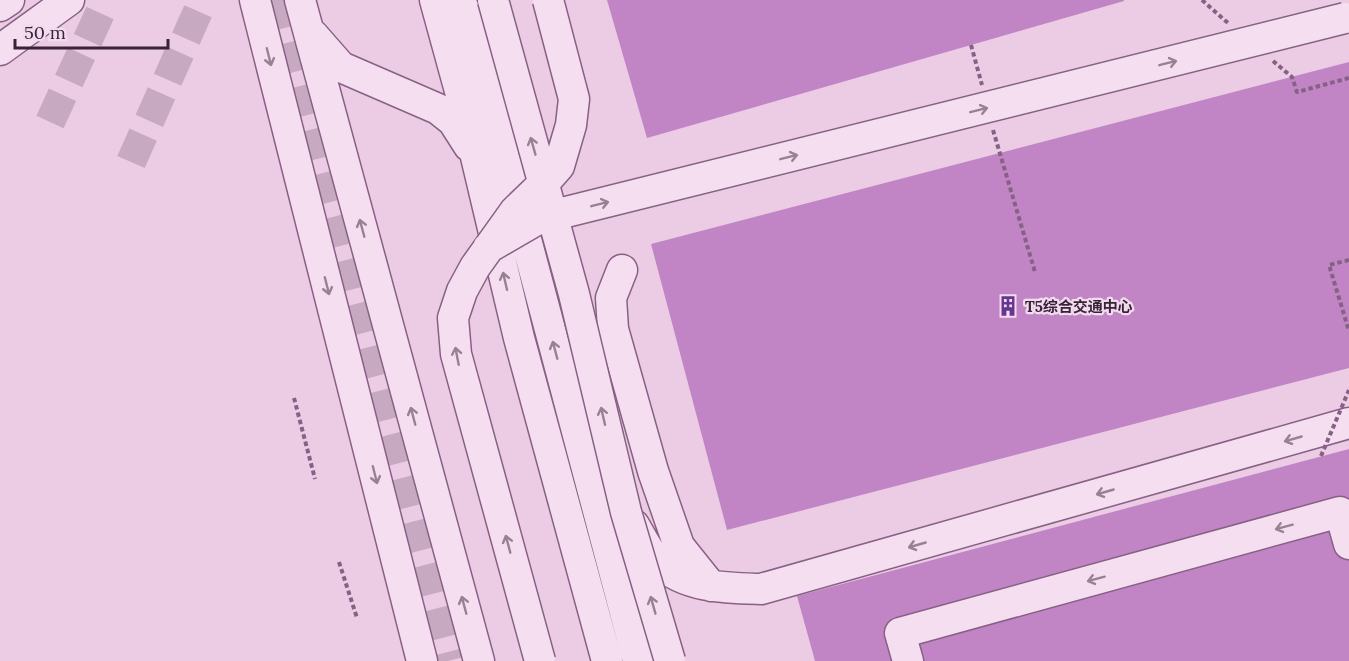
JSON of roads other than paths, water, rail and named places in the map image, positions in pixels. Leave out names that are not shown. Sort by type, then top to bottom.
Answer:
[{"type":"street","points":[[0,6],[9,0]]},
{"type":"street","points":[[0,50],[69,0]]},
{"type":"street","points":[[255,0],[422,661]]},
{"type":"street","points":[[300,0],[479,661]]},
{"type":"street","points":[[435,0],[464,102],[519,338],[607,661]]},
{"type":"street","points":[[460,0],[467,17],[638,661]]},
{"type":"street","points":[[493,0],[574,294],[626,512],[670,661]]},
{"type":"street","points":[[540,661],[456,354],[453,318],[462,291],[488,248],[515,211],[559,166],[571,125],[574,99],[548,0]]},
{"type":"street","points":[[488,248],[538,219],[1347,18]]},
{"type":"street","points":[[308,28],[341,67],[438,109],[453,121],[476,156]]},
{"type":"street","points":[[622,270],[611,298],[613,329],[653,471],[679,546],[712,588]]},
{"type":"street","points":[[519,338],[609,548]]},
{"type":"street","points":[[626,512],[658,563],[682,577],[712,588],[760,589],[1349,423]]},
{"type":"street","points":[[908,661],[900,633],[1340,512],[1349,544]]},
{"type":"tunnel","points":[[50,122],[106,0]]},
{"type":"tunnel","points":[[131,162],[203,0]]},
{"type":"tunnel","points":[[273,0],[448,661]]},
{"type":"place","name":"T5综合交通中心","points":[[1008,306]]}]
